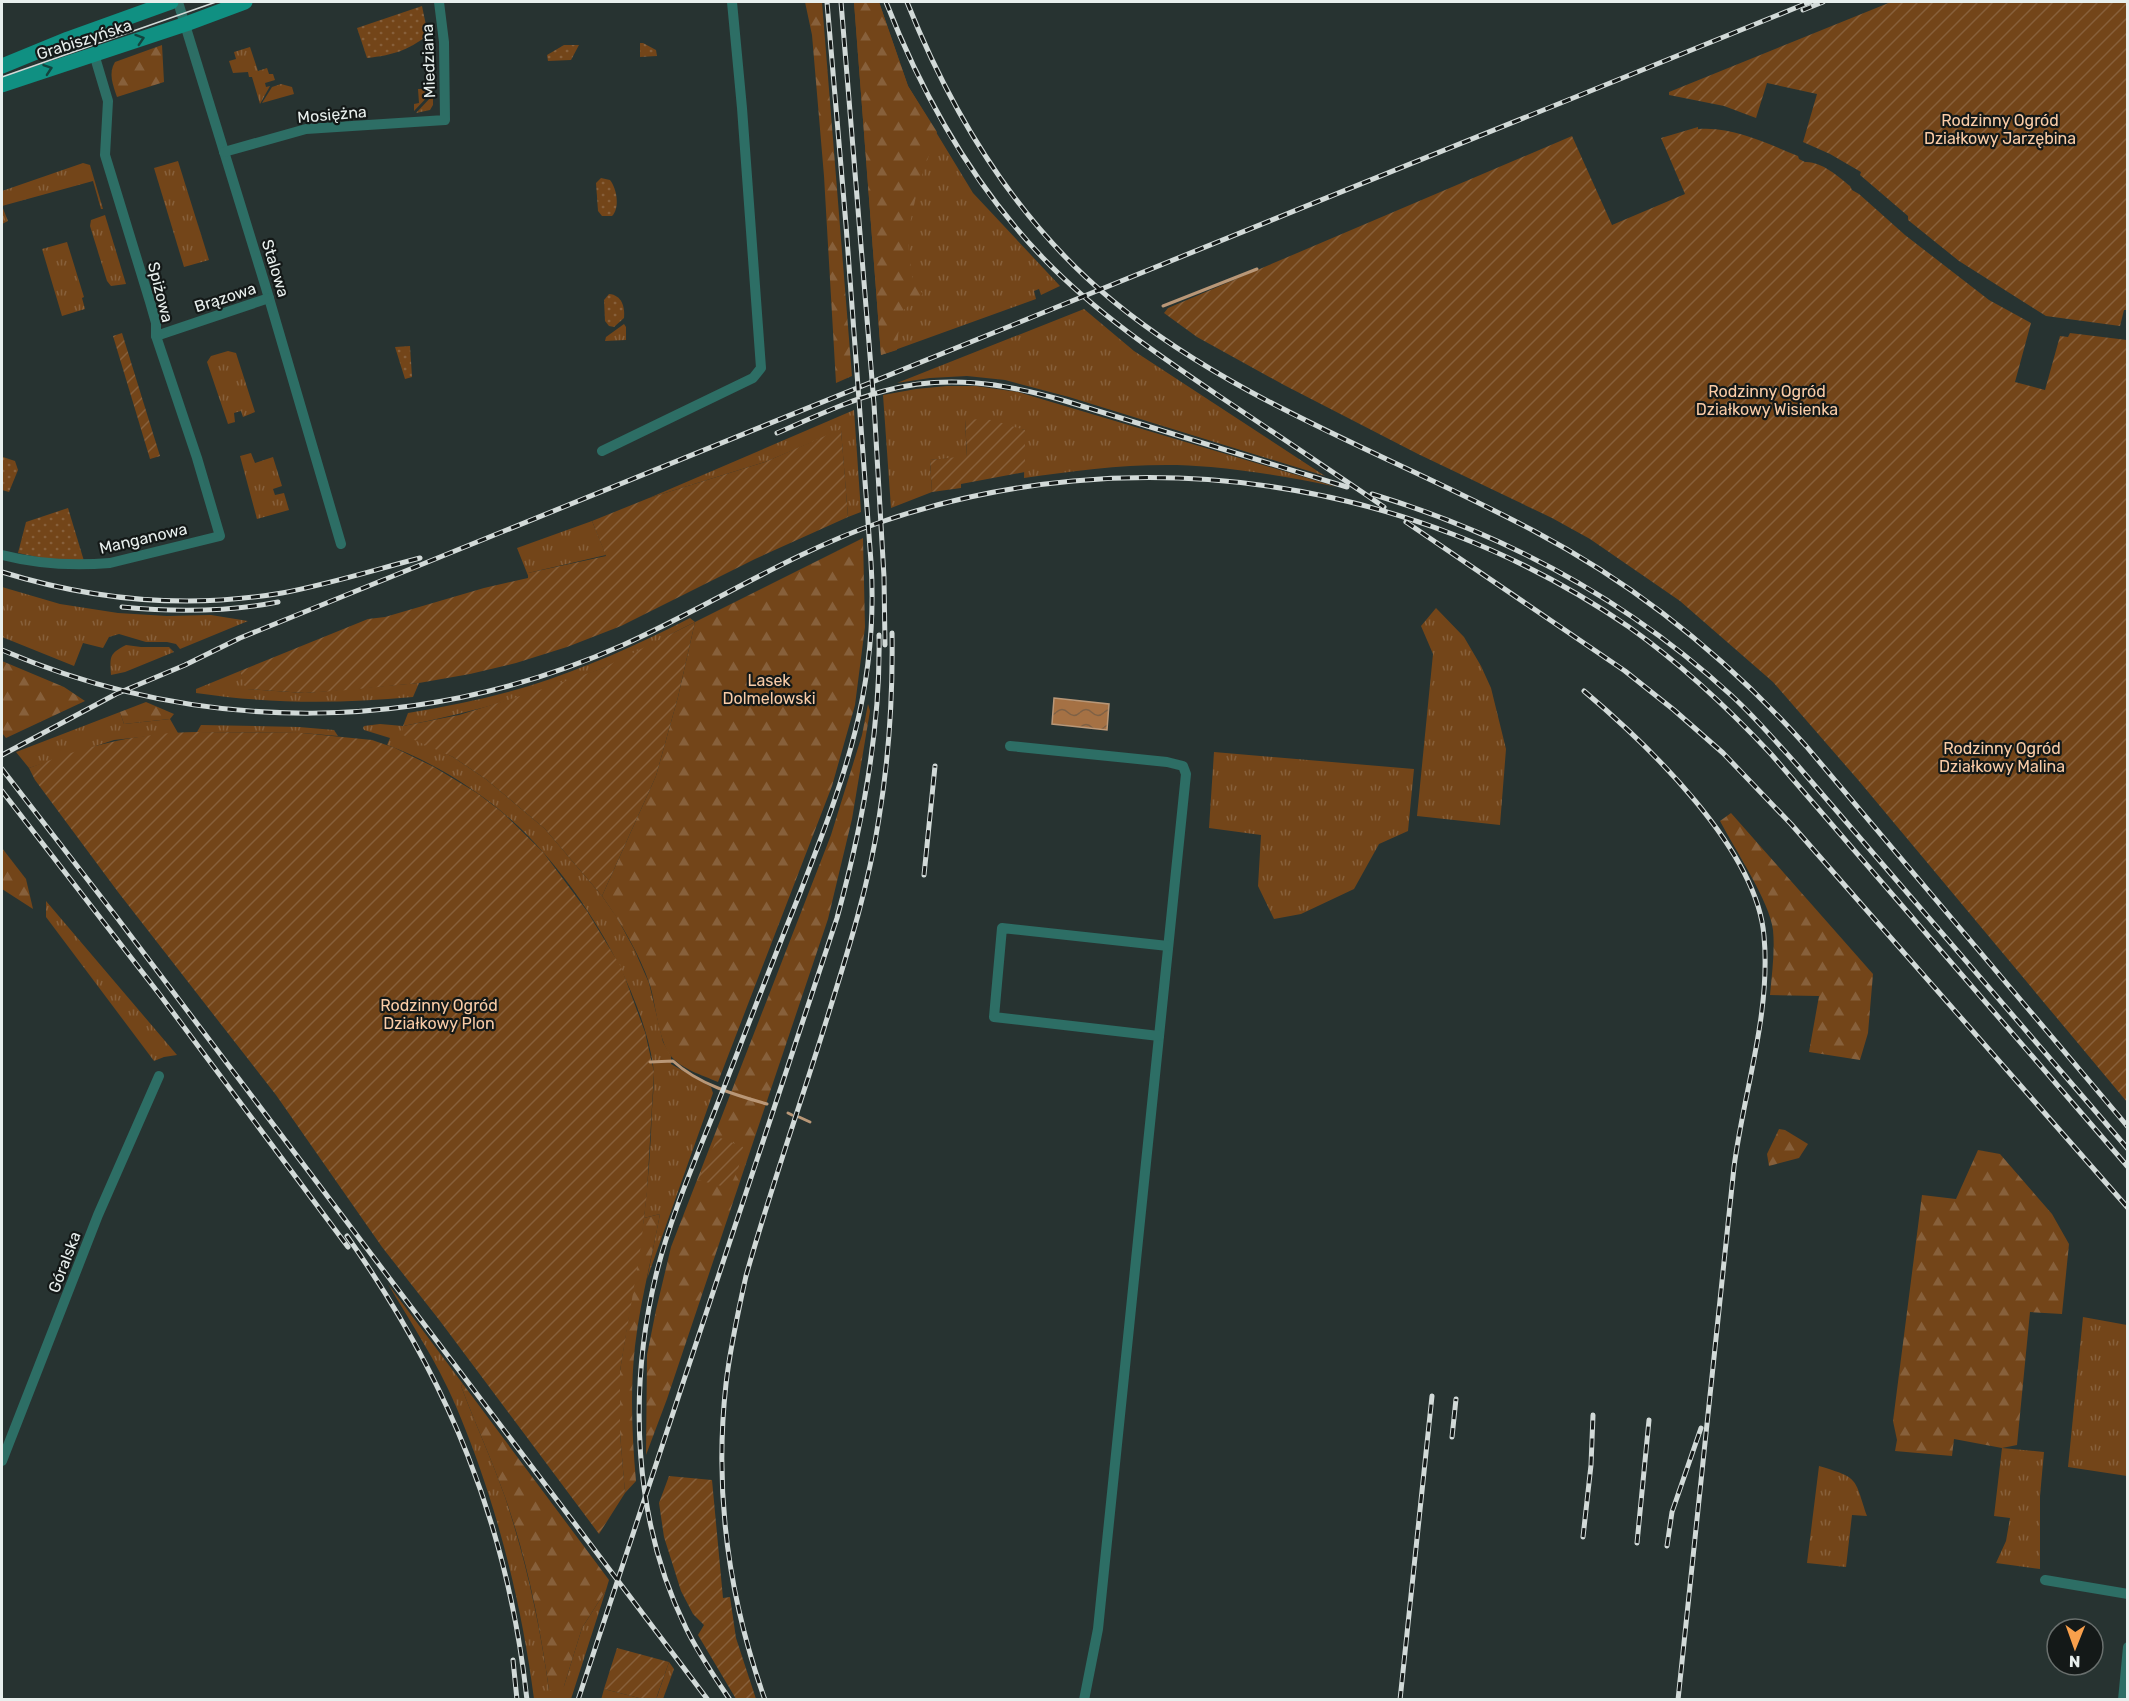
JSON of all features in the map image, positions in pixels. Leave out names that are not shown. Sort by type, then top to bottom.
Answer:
[{"type":"main road","name":"Grabiszyńska","points":[[2,66],[68,39],[171,2]]},
{"type":"main road","name":"Grabiszyńska","points":[[2,85],[245,2]]},
{"type":"street","name":"Stalowa","points":[[178,2],[269,298],[341,544]]},
{"type":"street","name":"Miedziana","points":[[439,2],[444,42],[445,120]]},
{"type":"street","points":[[602,451],[753,378],[761,368],[732,2]]},
{"type":"street","name":"Spiżowa","points":[[94,54],[108,102],[105,155],[156,323],[156,336],[197,458],[220,536]]},
{"type":"street","name":"Mosiężna","points":[[224,152],[306,129],[445,120]]},
{"type":"street","name":"Brązowa","points":[[156,336],[269,298]]},
{"type":"street","name":"Manganowa","points":[[2,555],[50,563],[110,563],[220,536]]},
{"type":"street","points":[[1010,746],[1167,762],[1183,766],[1186,774],[1098,1629],[1084,1700]]},
{"type":"street","points":[[1159,1036],[994,1017],[1002,928],[1168,946]]},
{"type":"street","name":"Góralska","points":[[2,1461],[98,1215],[159,1076]]},
{"type":"street","points":[[2045,1580],[2127,1594]]},
{"type":"street","points":[[2122,1700],[2127,1647]]},
{"type":"green space","points":[[805,2],[822,2],[852,376],[836,383],[824,176],[812,35]]},
{"type":"green space","points":[[854,2],[879,2],[908,86],[973,193],[1060,286],[1041,295],[1039,289],[1034,291],[1036,299],[881,355]]},
{"type":"green space","points":[[854,2],[879,2],[908,86],[937,132],[918,187],[907,237],[913,283],[923,294],[900,313],[897,350],[881,355]]},
{"type":"green space","name":"Rodzinny Ogród Działkowy Jarzębina","points":[[1891,2],[2127,2],[2128,310],[2124,310],[2120,326],[2046,316],[1959,261],[1908,220],[1908,216],[1860,175],[1861,172],[1803,142],[1817,94],[1767,83],[1756,118],[1724,106],[1669,95],[1669,92]]},
{"type":"green space","points":[[422,6],[428,35],[399,51],[367,58],[357,28]]},
{"type":"green space","points":[[640,43],[656,50],[657,56],[640,57]]},
{"type":"green space","points":[[162,45],[164,82],[117,97],[112,75],[115,62]]},
{"type":"green space","points":[[564,45],[579,45],[571,60],[548,61],[547,55]]},
{"type":"green space","points":[[250,47],[258,71],[267,68],[275,80],[265,83],[266,87],[270,86],[260,104],[252,77],[249,77],[248,72],[233,73],[229,61],[236,59],[234,52]]},
{"type":"green space","points":[[281,84],[292,87],[294,94],[262,103],[272,87]]},
{"type":"green space","points":[[418,89],[433,89],[433,91],[414,111],[414,104],[419,103]]},
{"type":"green space","points":[[433,95],[433,105],[430,110],[416,113]]},
{"type":"green space","name":"Rodzinny Ogród Działkowy Wisienka","points":[[1698,127],[1698,129],[1724,130],[1749,136],[1798,156],[1805,162],[1817,164],[1829,170],[1905,235],[1989,300],[2031,323],[2015,382],[2045,390],[2060,336],[2068,337],[2070,333],[2127,340],[2127,1102],[1859,781],[1773,682],[1680,601],[1590,539],[1284,385],[1197,337],[1164,313],[1168,308],[1572,136],[1612,225],[1685,194],[1661,138]]},
{"type":"green space","points":[[178,161],[209,260],[184,267],[154,168]]},
{"type":"green space","points":[[83,163],[90,165],[103,209],[101,209],[93,181],[2,206],[2,191]]},
{"type":"green space","points":[[601,178],[610,180],[617,198],[612,216],[602,216],[598,211],[596,183]]},
{"type":"green space","points":[[2,206],[8,221],[2,224]]},
{"type":"green space","points":[[105,215],[126,284],[111,286],[107,281],[90,226],[91,220]]},
{"type":"green space","points":[[67,242],[84,297],[82,298],[85,309],[62,316],[42,249]]},
{"type":"green space","points":[[609,294],[620,299],[624,310],[624,318],[614,327],[609,326],[605,321],[604,300]]},
{"type":"green space","points":[[1084,309],[1134,351],[1325,476],[1069,397],[1005,380],[967,376],[897,383]]},
{"type":"green space","points":[[624,324],[626,340],[605,341],[606,337]]},
{"type":"green space","points":[[122,333],[160,456],[150,459],[113,336]]},
{"type":"green space","points":[[410,346],[412,377],[405,379],[395,347]]},
{"type":"green space","points":[[228,351],[236,353],[255,412],[243,417],[241,411],[234,413],[235,422],[228,424],[207,362],[211,356]]},
{"type":"green space","points":[[947,386],[976,386],[1018,392],[1337,487],[1259,473],[1188,465],[1117,467],[1024,478],[1025,430],[965,420],[967,457],[930,460],[932,492],[891,508],[883,395]]},
{"type":"green space","points":[[854,410],[861,512],[848,517],[841,430],[765,462],[649,498]]},
{"type":"green space","points":[[965,419],[992,420],[1025,430],[1025,472],[961,484],[961,488],[932,492],[930,460],[967,456]]},
{"type":"green space","points":[[841,429],[848,517],[755,559],[621,626],[567,647],[516,663],[419,683],[305,693],[246,689],[240,671],[368,619],[385,617],[484,588],[528,578],[528,573],[606,556],[592,521],[649,498],[765,462]]},
{"type":"green space","points":[[251,453],[255,463],[273,457],[282,486],[273,489],[275,495],[284,493],[289,510],[257,519],[240,456]]},
{"type":"green space","points":[[3,457],[15,461],[18,470],[9,492],[2,490]]},
{"type":"green space","points":[[68,508],[84,561],[51,560],[18,553],[26,522]]},
{"type":"green space","points":[[592,521],[606,555],[528,573],[529,578],[517,548]]},
{"type":"green space","name":"Lasek Dolmelowski","points":[[863,538],[865,627],[855,705],[832,786],[718,1082],[686,1068],[670,1055],[663,1040],[650,985],[641,961],[602,896],[656,776],[678,697],[695,622]]},
{"type":"green space","points":[[2,587],[60,604],[118,613],[167,616],[211,615],[248,621],[180,649],[176,644],[146,642],[119,634],[109,637],[103,648],[83,643],[74,666],[2,637]]},
{"type":"green space","points":[[1436,608],[1464,637],[1491,688],[1506,749],[1500,825],[1417,816],[1433,654],[1421,626]]},
{"type":"green space","points":[[690,618],[695,622],[625,658],[577,678],[479,709],[403,726],[408,713],[529,686],[611,655]]},
{"type":"green space","points":[[695,622],[678,697],[656,776],[602,896],[545,829],[487,780],[453,757],[403,735],[403,726],[459,715],[603,668]]},
{"type":"green space","points":[[126,645],[169,647],[174,652],[125,672],[111,675],[112,656]]},
{"type":"green space","points":[[2,661],[64,687],[85,701],[6,738],[2,733]]},
{"type":"green space","points":[[240,671],[247,689],[305,693],[419,683],[413,697],[358,701],[278,701],[196,693],[196,689]]},
{"type":"green space","points":[[146,702],[174,714],[170,719],[124,724],[120,712]]},
{"type":"green space","points":[[868,704],[870,711],[852,819],[828,919],[667,1399],[646,1455],[647,1355],[671,1247],[831,835],[862,735]]},
{"type":"green space","points":[[120,712],[124,724],[170,719],[178,733],[114,740],[29,768],[16,752]]},
{"type":"green space","points":[[380,724],[403,726],[487,780],[545,829],[602,896],[634,949],[649,983],[663,1042],[671,1056],[671,1064],[711,1087],[713,1093],[647,1279],[660,1214],[644,1218],[654,1075],[646,1032],[620,967],[583,904],[540,849],[518,826],[456,779],[422,760],[387,745],[390,738],[363,728]]},
{"type":"green space","points":[[201,725],[299,727],[334,730],[338,736],[302,733],[197,732]]},
{"type":"green space","name":"Rodzinny Ogród Działkowy Plon","points":[[197,732],[302,733],[372,740],[395,748],[434,767],[477,793],[502,812],[543,852],[587,911],[621,967],[645,1032],[654,1072],[647,1192],[641,1245],[620,1371],[620,1433],[625,1493],[599,1534],[382,1247],[276,1095],[118,892],[35,780],[29,768],[111,742],[153,735]]},
{"type":"green space","points":[[1214,752],[1414,769],[1408,831],[1379,844],[1354,889],[1301,914],[1274,919],[1258,886],[1261,835],[1209,828]]},
{"type":"green space","points":[[1731,813],[1873,974],[1868,1033],[1860,1060],[1809,1052],[1819,996],[1770,995],[1773,930],[1759,890],[1720,821]]},
{"type":"green space","points":[[2,848],[26,879],[33,909],[2,889]]},
{"type":"green space","points":[[46,901],[177,1055],[154,1061],[46,917]]},
{"type":"green space","points":[[1779,1129],[1785,1130],[1808,1144],[1799,1158],[1769,1166],[1767,1154]]},
{"type":"green space","points":[[718,1137],[743,1147],[738,1170],[729,1188],[698,1180]]},
{"type":"green space","points":[[1978,1150],[2000,1154],[2052,1214],[2069,1244],[2062,1314],[2030,1312],[2017,1445],[2002,1448],[1954,1439],[1952,1456],[1895,1451],[1897,1440],[1893,1421],[1922,1195],[1956,1199]]},
{"type":"green space","points":[[660,1214],[640,1313],[633,1363],[632,1414],[636,1481],[625,1493],[620,1433],[620,1371],[644,1218]]},
{"type":"green space","points":[[388,1284],[463,1384],[461,1386],[513,1521],[537,1617],[549,1690],[564,1686],[582,1628],[606,1590],[571,1699],[534,1699],[514,1586],[482,1476],[448,1388]]},
{"type":"green space","points":[[2083,1317],[2127,1325],[2127,1476],[2068,1467]]},
{"type":"green space","points":[[463,1384],[609,1580],[606,1590],[582,1628],[564,1686],[558,1692],[549,1690],[537,1617],[520,1544],[500,1483],[461,1386]]},
{"type":"green space","points":[[2002,1448],[2044,1452],[2040,1496],[2040,1569],[1996,1563],[2006,1541],[2010,1518],[1994,1516]]},
{"type":"green space","points":[[1819,1466],[1842,1473],[1853,1481],[1860,1493],[1867,1516],[1852,1515],[1846,1567],[1807,1563]]},
{"type":"green space","points":[[669,1476],[712,1480],[723,1598],[730,1597],[736,1638],[756,1699],[736,1699],[698,1635],[704,1625],[693,1614],[681,1591],[664,1537],[659,1503]]},
{"type":"green space","points":[[617,1648],[669,1662],[656,1699],[643,1699],[604,1689]]},
{"type":"green space","points":[[669,1662],[674,1669],[663,1699],[656,1700]]},
{"type":"green space","points":[[604,1689],[643,1699],[601,1700]]},
{"type":"water","points":[[1054,698],[1109,704],[1107,730],[1052,724]]},
{"type":"waterway","points":[[1163,306],[1257,269]]},
{"type":"waterway","points":[[650,1062],[673,1061],[705,1082],[730,1093],[767,1104]]},
{"type":"waterway","points":[[788,1113],[792,1115]]},
{"type":"waterway","points":[[799,1117],[810,1122]]},
{"type":"tram line","points":[[2,77],[216,2]]},
{"type":"railway","points":[[730,1700],[686,1628],[668,1587],[655,1544],[646,1499],[641,1454],[639,1409],[641,1364],[656,1275],[669,1229],[831,811],[855,732],[864,692],[872,608],[871,562],[827,2]]},
{"type":"railway","points":[[841,2],[874,404],[884,577],[885,645]]},
{"type":"railway","points":[[886,2],[916,72],[952,138],[994,201],[1044,259],[1085,298],[1152,350],[1384,507]]},
{"type":"railway","points":[[907,2],[945,85],[991,164],[1017,201],[1078,270],[1113,301],[1161,337],[1211,369],[1317,426],[1534,531],[1609,576],[1680,626],[1745,683],[1806,746],[2128,1127]]},
{"type":"railway","points":[[2,755],[116,694],[185,665],[240,638],[1810,2]]},
{"type":"railway","points":[[1803,10],[1823,2]]},
{"type":"railway","points":[[777,433],[870,395],[906,386],[951,382],[996,385],[1062,400],[1347,487]]},
{"type":"railway","points":[[2,650],[78,678],[156,698],[234,710],[313,713],[392,708],[470,695],[547,674],[623,645],[782,564],[847,535],[881,522],[976,496],[1073,481],[1170,478],[1267,486],[1363,505],[1455,535],[1545,576],[1629,627],[1685,671],[1721,703],[1771,754],[2128,1167]]},
{"type":"railway","points":[[1372,494],[1471,530],[1564,575],[1651,630],[1741,704],[1798,766],[2128,1149]]},
{"type":"railway","points":[[1406,522],[1625,671],[1723,753],[1791,824],[2128,1208]]},
{"type":"railway","points":[[2,572],[36,582],[105,595],[176,601],[211,600],[282,593],[420,558]]},
{"type":"railway","points":[[122,607],[200,610],[239,608],[278,602]]},
{"type":"railway","points":[[765,1700],[742,1623],[728,1544],[722,1464],[726,1384],[746,1276],[844,964],[870,867],[888,749],[892,633]]},
{"type":"railway","points":[[578,1700],[837,918],[862,814],[868,778],[877,706],[879,635]]},
{"type":"railway","points":[[1584,691],[1667,769],[1721,834],[1742,869],[1757,903],[1764,936],[1764,994],[1734,1167],[1678,1700]]},
{"type":"railway","points":[[924,875],[935,766]]},
{"type":"railway","points":[[2,769],[115,915],[708,1700]]},
{"type":"railway","points":[[2,791],[160,995],[348,1247]]},
{"type":"railway","points":[[347,1236],[415,1344],[468,1456],[505,1573],[518,1635],[527,1700]]},
{"type":"railway","points":[[1400,1700],[1432,1396]]},
{"type":"railway","points":[[1452,1437],[1456,1399]]},
{"type":"railway","points":[[1583,1537],[1591,1465],[1593,1415]]},
{"type":"railway","points":[[1637,1543],[1649,1420]]},
{"type":"railway","points":[[1667,1546],[1672,1512],[1701,1428]]},
{"type":"railway","points":[[513,1660],[517,1700]]},
{"type":"park label","name":"Rodzinny Ogród Działkowy Malina","points":[[2002,757]]}]
